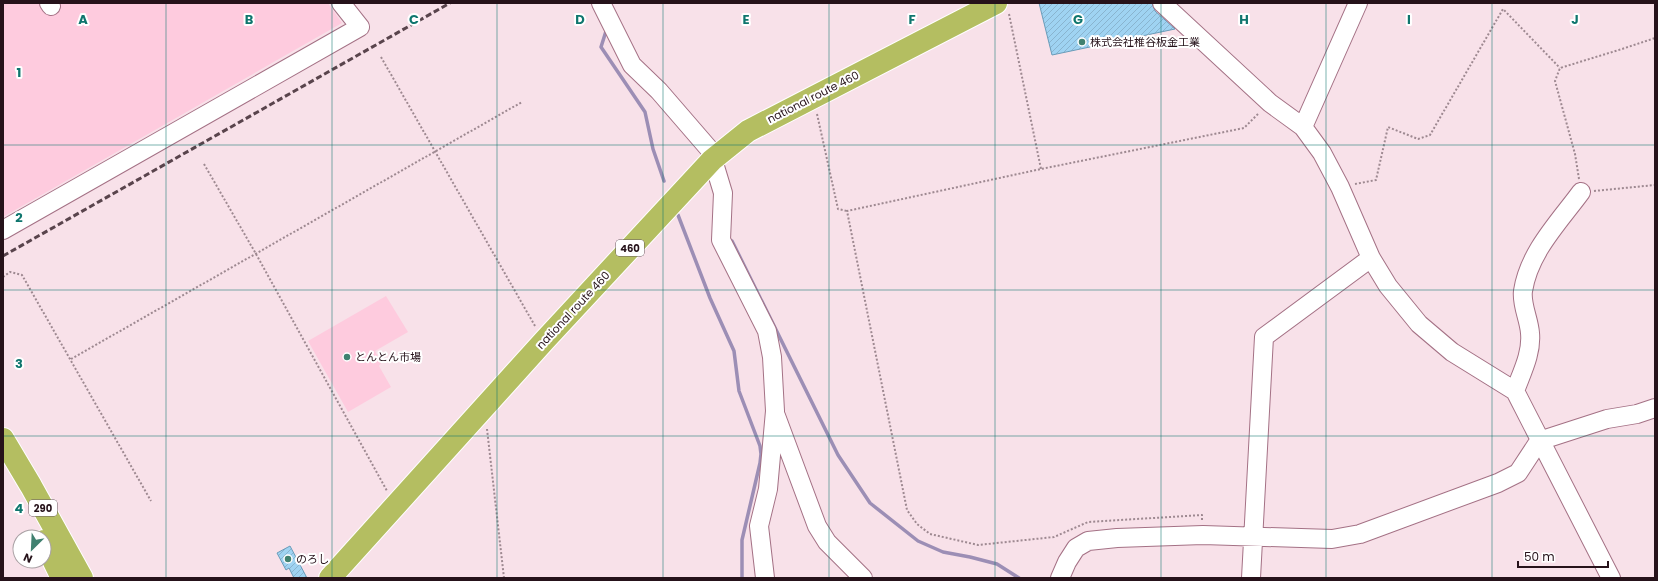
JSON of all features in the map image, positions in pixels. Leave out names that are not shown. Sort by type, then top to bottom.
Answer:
[{"type":"highway","name":"national route 460","points":[[330,578],[544,341],[712,160],[748,131],[813,97],[1002,7]]},
{"type":"highway","name":"290","points":[[3,439],[82,578]]},
{"type":"highway","name":"290","points":[[3,455],[38,529]]},
{"type":"highway","points":[[52,558],[62,578]]},
{"type":"street","points":[[3,230],[360,28],[341,3]]},
{"type":"street","points":[[601,3],[632,64],[694,129],[710,150],[723,193],[721,240],[766,331],[772,357],[775,411],[768,489],[759,526],[766,578]]},
{"type":"street","points":[[1162,3],[1270,103],[1303,127],[1322,153],[1340,187],[1371,258],[1388,286],[1419,324],[1452,352],[1515,391],[1539,441],[1611,578]]},
{"type":"street","points":[[1303,127],[1358,3]]},
{"type":"street","points":[[1515,391],[1530,352],[1530,333],[1523,293],[1528,272],[1543,243],[1581,192]]},
{"type":"street","points":[[1251,578],[1264,337],[1371,258]]},
{"type":"street","points":[[1060,578],[1067,562],[1076,548],[1088,541],[1117,538],[1203,535],[1332,539],[1360,534],[1518,473],[1539,441],[1607,419],[1637,414],[1655,408]]},
{"type":"street","points":[[775,411],[817,526],[826,542],[863,578]]},
{"type":"path","points":[[1002,7],[1041,169]]},
{"type":"path","points":[[1340,187],[1376,180],[1388,126],[1418,139],[1430,135],[1503,9],[1560,68]]},
{"type":"path","points":[[1560,68],[1655,38]]},
{"type":"path","points":[[381,57],[544,341]]},
{"type":"path","points":[[1560,68],[1556,81],[1575,154],[1581,192],[1655,185]]},
{"type":"path","points":[[813,97],[838,209],[847,211],[1041,169],[1244,128],[1270,103]]},
{"type":"path","points":[[71,359],[522,102]]},
{"type":"path","points":[[204,164],[256,254],[395,505]]},
{"type":"path","points":[[847,211],[907,510],[917,524],[930,534],[978,544],[1054,538],[1088,522],[1202,515],[1203,535]]},
{"type":"path","points":[[3,277],[10,272],[22,275],[151,501]]},
{"type":"path","points":[[485,406],[504,578]]},
{"type":"shaded area","points":[[3,3],[328,3],[342,23],[3,217]]},
{"type":"shaded area","name":"とんとん市場","points":[[386,296],[408,332],[375,351],[381,363],[379,366],[391,387],[348,412],[308,341]]},
{"type":"building","name":"株式会社椎谷板金工業","points":[[1039,3],[1152,3],[1155,11],[1175,29],[1052,55]]},
{"type":"building","name":"のろし","points":[[290,546],[307,578],[294,578],[289,568],[286,570],[277,553]]},
{"type":"waterway","points":[[607,28],[601,47],[645,112],[653,149],[664,181]]},
{"type":"waterway","points":[[678,215],[710,298],[734,351],[739,391],[760,446],[760,463],[742,540],[742,578]]},
{"type":"waterway","points":[[732,241],[838,455],[870,503],[918,541],[943,552],[997,564],[1019,578]]},
{"type":"railway","points":[[3,256],[450,3]]},
{"type":"place","name":"株式会社椎谷板金工業","points":[[1082,42]]},
{"type":"place","name":"とんとん市場","points":[[347,357]]},
{"type":"place","name":"のろし","points":[[288,559]]}]
